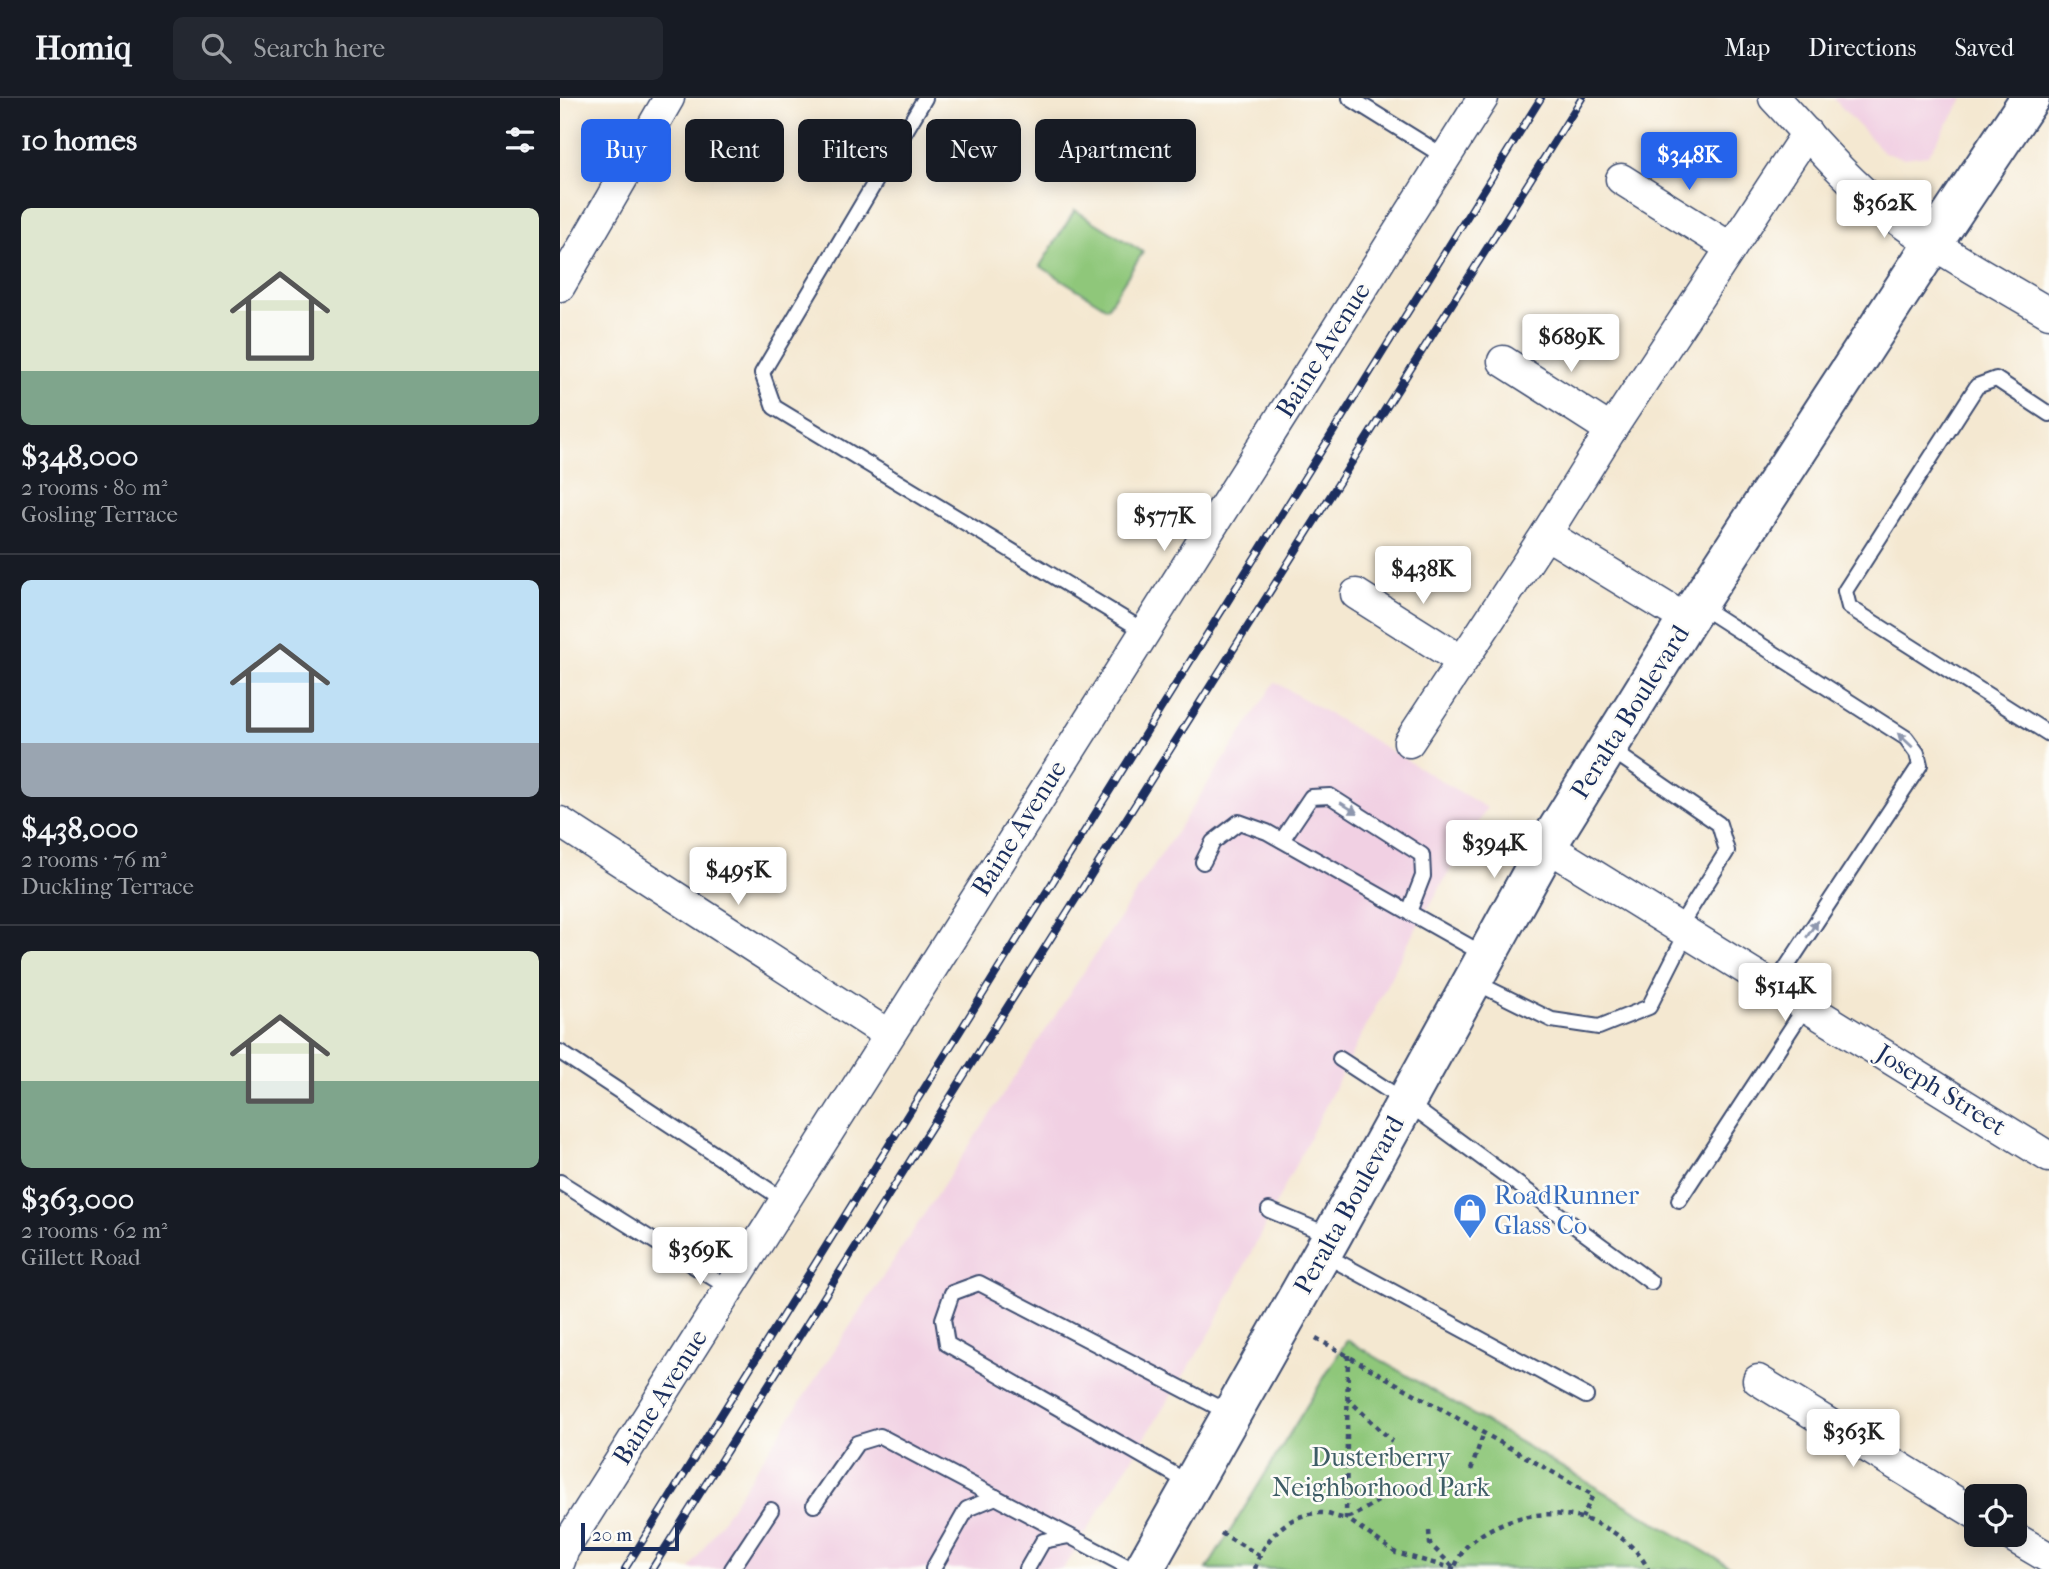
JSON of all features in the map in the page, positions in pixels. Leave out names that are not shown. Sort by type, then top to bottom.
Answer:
[{"type":"main road","name":"Peralta Boulevard","points":[[1144,1569],[1547,846],[1692,612],[2030,98]]},
{"type":"street","points":[[561,281],[669,98]]},
{"type":"street","name":"Baine Avenue","points":[[560,1561],[562,1551],[1483,98]]},
{"type":"street","points":[[1774,98],[1842,170],[1882,207],[1933,243],[2049,313]]},
{"type":"street","points":[[1409,742],[1807,133]]},
{"type":"street","points":[[1620,179],[1731,248]]},
{"type":"street","points":[[1503,360],[1611,430]]},
{"type":"street","points":[[1546,534],[1692,612]]},
{"type":"street","points":[[1356,594],[1462,661]]},
{"type":"street","points":[[560,822],[889,1035]]},
{"type":"street","name":"Joseph Street","points":[[1547,846],[2049,1157]]},
{"type":"street","points":[[1758,1380],[1964,1507]]},
{"type":"street","points":[[2027,1545],[2049,1558]]},
{"type":"lane","points":[[925,98],[762,373],[774,407],[1144,631]]},
{"type":"lane","points":[[1350,98],[1445,157]]},
{"type":"lane","points":[[2049,414],[1996,380],[1977,386],[1845,591],[1849,607],[2049,734]]},
{"type":"lane","points":[[1692,612],[1906,738],[1917,753],[1920,765],[1774,986]]},
{"type":"lane","points":[[1203,862],[1213,842],[1239,822],[1267,832],[1409,912],[1552,1020],[1600,1027],[1649,1007],[1683,930],[1727,851],[1719,824],[1609,749]]},
{"type":"lane","points":[[1282,840],[1311,797],[1330,796],[1422,855],[1423,876],[1409,912]]},
{"type":"lane","points":[[1679,1200],[1806,1006]]},
{"type":"lane","points":[[560,1052],[785,1200]]},
{"type":"lane","points":[[1340,1059],[1406,1102],[1651,1282]]},
{"type":"lane","points":[[560,1182],[729,1288]]},
{"type":"lane","points":[[1269,1210],[1586,1396]]},
{"type":"lane","points":[[1192,1484],[947,1344],[943,1319],[952,1293],[979,1283],[1231,1414]]},
{"type":"lane","points":[[814,1506],[857,1443],[880,1436],[1132,1569]]},
{"type":"lane","points":[[933,1569],[967,1509],[996,1497]]},
{"type":"lane","points":[[732,1569],[771,1510]]},
{"type":"lane","points":[[1027,1569],[1043,1541],[1069,1536]]},
{"type":"path","points":[[1284,1321],[1348,1354],[1592,1495],[1582,1518]]},
{"type":"path","points":[[1346,1518],[1348,1354]]},
{"type":"path","points":[[1347,1398],[1392,1441]]},
{"type":"path","points":[[1471,1470],[1483,1432]]},
{"type":"path","points":[[1346,1518],[1378,1501]]},
{"type":"path","points":[[1255,1569],[1259,1555],[1276,1532],[1296,1517],[1321,1513],[1346,1518],[1396,1553],[1455,1569]]},
{"type":"path","points":[[1455,1569],[1466,1546],[1494,1528],[1521,1517],[1552,1513],[1582,1518],[1608,1528],[1628,1543],[1648,1569]]},
{"type":"path","points":[[1429,1531],[1430,1544],[1455,1569]]},
{"type":"path","points":[[1221,1532],[1259,1555]]},
{"type":"shaded area","points":[[1833,98],[1964,98],[1928,155],[1904,158],[1884,153]]},
{"type":"shaded area","points":[[1275,682],[1487,808],[1411,937],[1212,1330],[1063,1569],[690,1569]]},
{"type":"green space","points":[[1075,210],[1143,252],[1107,308],[1040,266]]},
{"type":"green space","name":"Dusterberry Neighborhood Park","points":[[1347,1340],[1734,1569],[1207,1569]]},
{"type":"railway","points":[[625,1569],[1541,98]]},
{"type":"railway","points":[[652,1569],[1582,98]]},
{"type":"place","name":"RoadRunner Glass Co","points":[[1470,1240]]}]
